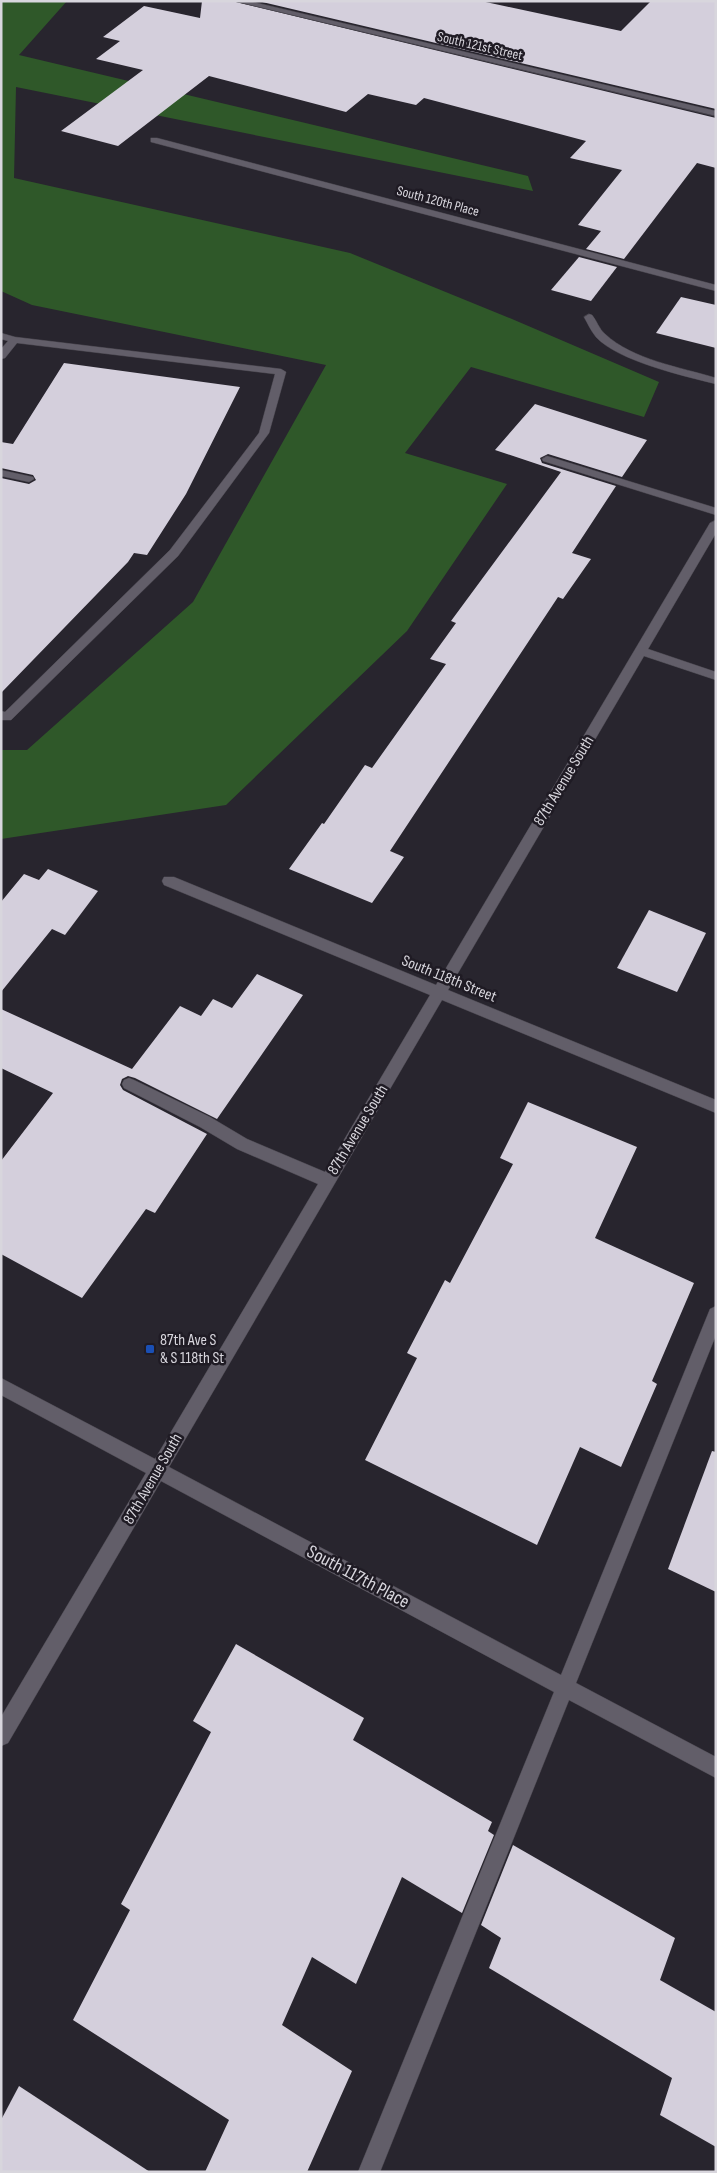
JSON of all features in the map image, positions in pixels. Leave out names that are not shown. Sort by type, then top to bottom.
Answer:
[{"type":"street","name":"South 121st Street","points":[[238,1],[716,114]]},
{"type":"street","name":"South 120th Place","points":[[154,140],[716,288]]},
{"type":"street","points":[[589,317],[600,335],[616,347],[670,367],[716,381]]},
{"type":"street","points":[[1,336],[14,340],[281,372],[264,433],[174,553],[7,717],[1,715]]},
{"type":"street","points":[[1,356],[14,340]]},
{"type":"street","points":[[547,459],[716,512]]},
{"type":"street","points":[[1,473],[29,478]]},
{"type":"street","name":"87th Avenue South","points":[[1,1736],[716,523]]},
{"type":"street","points":[[641,651],[716,676]]},
{"type":"street","name":"South 118th Street","points":[[169,881],[716,1107]]},
{"type":"street","points":[[129,1084],[205,1122],[242,1144],[328,1181]]},
{"type":"street","points":[[368,2172],[716,1314]]},
{"type":"street","name":"South 117th Place","points":[[1,1386],[716,1768]]},
{"type":"green space","points":[[1,1],[67,1],[19,55],[528,176],[533,191],[16,87],[14,178],[350,253],[512,319],[659,382],[644,417],[471,367],[405,453],[507,484],[407,631],[226,805],[1,839],[1,750],[27,750],[193,602],[326,365],[32,305],[1,291]]},
{"type":"building","points":[[202,1],[232,1],[716,118],[716,168],[697,163],[624,259],[586,249],[601,231],[578,225],[622,170],[570,158],[586,141],[424,98],[416,105],[368,94],[346,112],[209,76],[118,146],[61,131],[143,70],[96,59],[120,41],[103,37],[144,6],[200,18]]},
{"type":"building","points":[[258,1],[481,1],[621,31],[651,1],[716,1],[716,109]]},
{"type":"building","points":[[579,257],[617,267],[591,301],[551,290]]},
{"type":"building","points":[[681,297],[716,305],[716,348],[656,333]]},
{"type":"building","points":[[64,363],[240,387],[186,494],[147,555],[134,553],[128,562],[1,693],[1,478],[29,484],[36,480],[33,475],[1,468],[1,442],[13,444]]},
{"type":"building","points":[[535,404],[647,440],[622,477],[548,454],[540,458],[542,463],[616,486],[572,553],[591,559],[563,599],[558,597],[390,851],[404,857],[372,903],[289,869],[322,823],[324,824],[365,765],[372,768],[446,664],[430,659],[456,623],[451,621],[561,472],[495,450]]},
{"type":"building","points":[[48,869],[98,891],[65,935],[52,929],[1,992],[1,902],[24,874],[39,880]]},
{"type":"building","points":[[649,910],[706,933],[677,992],[617,968]]},
{"type":"building","points":[[257,974],[303,995],[217,1119],[135,1078],[128,1076],[122,1079],[120,1085],[123,1090],[207,1134],[155,1213],[146,1209],[82,1298],[1,1254],[1,1161],[53,1093],[1,1068],[1,1009],[132,1069],[180,1006],[201,1016],[213,999],[232,1008]]},
{"type":"building","points":[[528,1102],[637,1147],[595,1238],[694,1283],[652,1381],[657,1384],[621,1467],[580,1447],[537,1545],[365,1460],[417,1358],[407,1353],[445,1280],[450,1283],[513,1164],[500,1158]]},
{"type":"building","points":[[712,1451],[716,1452],[716,1592],[668,1569]]},
{"type":"building","points":[[236,1644],[364,1718],[353,1740],[492,1822],[488,1831],[494,1835],[462,1913],[402,1877],[356,1984],[312,1957],[282,2025],[352,2071],[307,2172],[205,2172],[229,2120],[73,2020],[130,1910],[121,1904],[211,1732],[193,1721]]},
{"type":"building","points":[[513,1845],[675,1938],[660,1980],[716,2012],[716,2147],[660,2115],[672,2078],[489,1968],[501,1938],[481,1925]]},
{"type":"building","points":[[19,2086],[150,2172],[1,2172],[1,2120]]},
{"type":"place","name":"87th Ave S & S 118th St","points":[[150,1349]]}]
